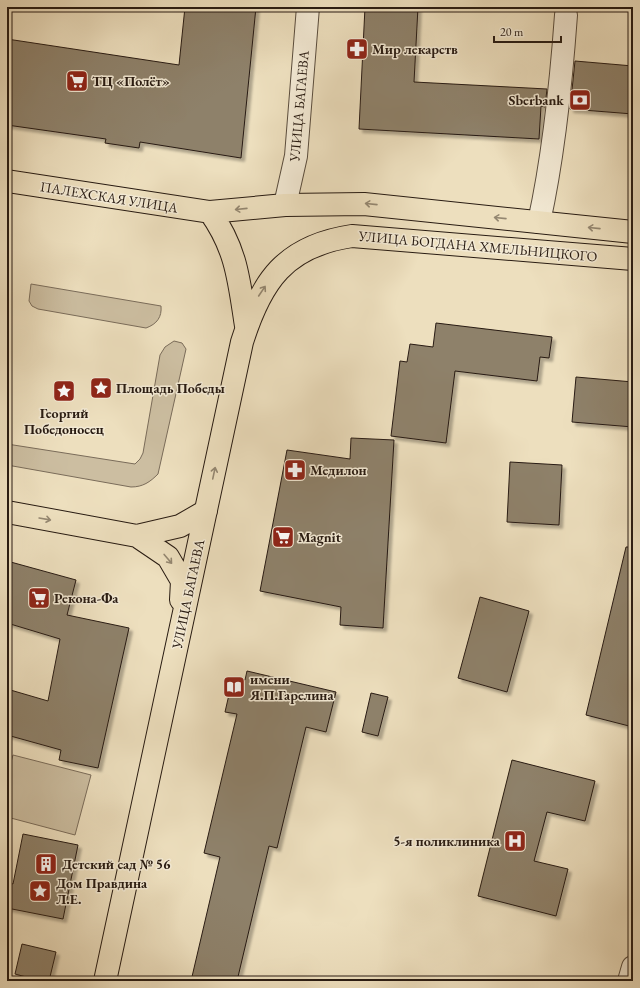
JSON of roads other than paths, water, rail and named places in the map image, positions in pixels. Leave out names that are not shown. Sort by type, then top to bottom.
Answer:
[{"type":"main road","name":"ПАЛЕХСКАЯ УЛИЦА","points":[[7,181],[210,212]]},
{"type":"main road","name":"УЛИЦА БОГДАНА ХМЕЛЬНИЦКОГО","points":[[210,212],[285,205],[364,204],[633,232]]},
{"type":"main road","name":"УЛИЦА БАГАЕВА","points":[[105,981],[247,327],[235,260],[221,227],[210,212]]},
{"type":"main road","name":"УЛИЦА БОГДАНА ХМЕЛЬНИЦКОГО","points":[[247,327],[260,294],[271,279],[298,254],[315,244],[333,239],[360,235],[633,259]]},
{"type":"main road","points":[[7,512],[137,536],[180,526],[206,512]]},
{"type":"main road","points":[[137,536],[168,557],[182,581],[180,633]]},
{"type":"street","name":"УЛИЦА БАГАЕВА","points":[[285,205],[296,156],[308,7]]},
{"type":"street","points":[[539,222],[549,177],[563,60],[566,15]]},
{"type":"street","points":[[629,981],[633,967]]},
{"type":"place","name":"Мир лекарств","points":[[357,49]]},
{"type":"place","name":"ТЦ «Полёт»","points":[[77,81]]},
{"type":"place","name":"Sberbank","points":[[580,100]]},
{"type":"place","name":"Площадь Победы","points":[[101,388]]},
{"type":"place","name":"Георгий Победоносец","points":[[64,391]]},
{"type":"place","name":"Медилон","points":[[295,470]]},
{"type":"place","name":"Magnit","points":[[283,537]]},
{"type":"place","name":"Рекона-Фа","points":[[39,598]]},
{"type":"place","name":"имени Я.П.Гарелина","points":[[234,687]]},
{"type":"place","name":"5-я поликлиника","points":[[515,841]]},
{"type":"place","name":"Детский сад № 56","points":[[46,864]]},
{"type":"place","name":"Дом Правдина Л.Е.","points":[[40,891]]}]
